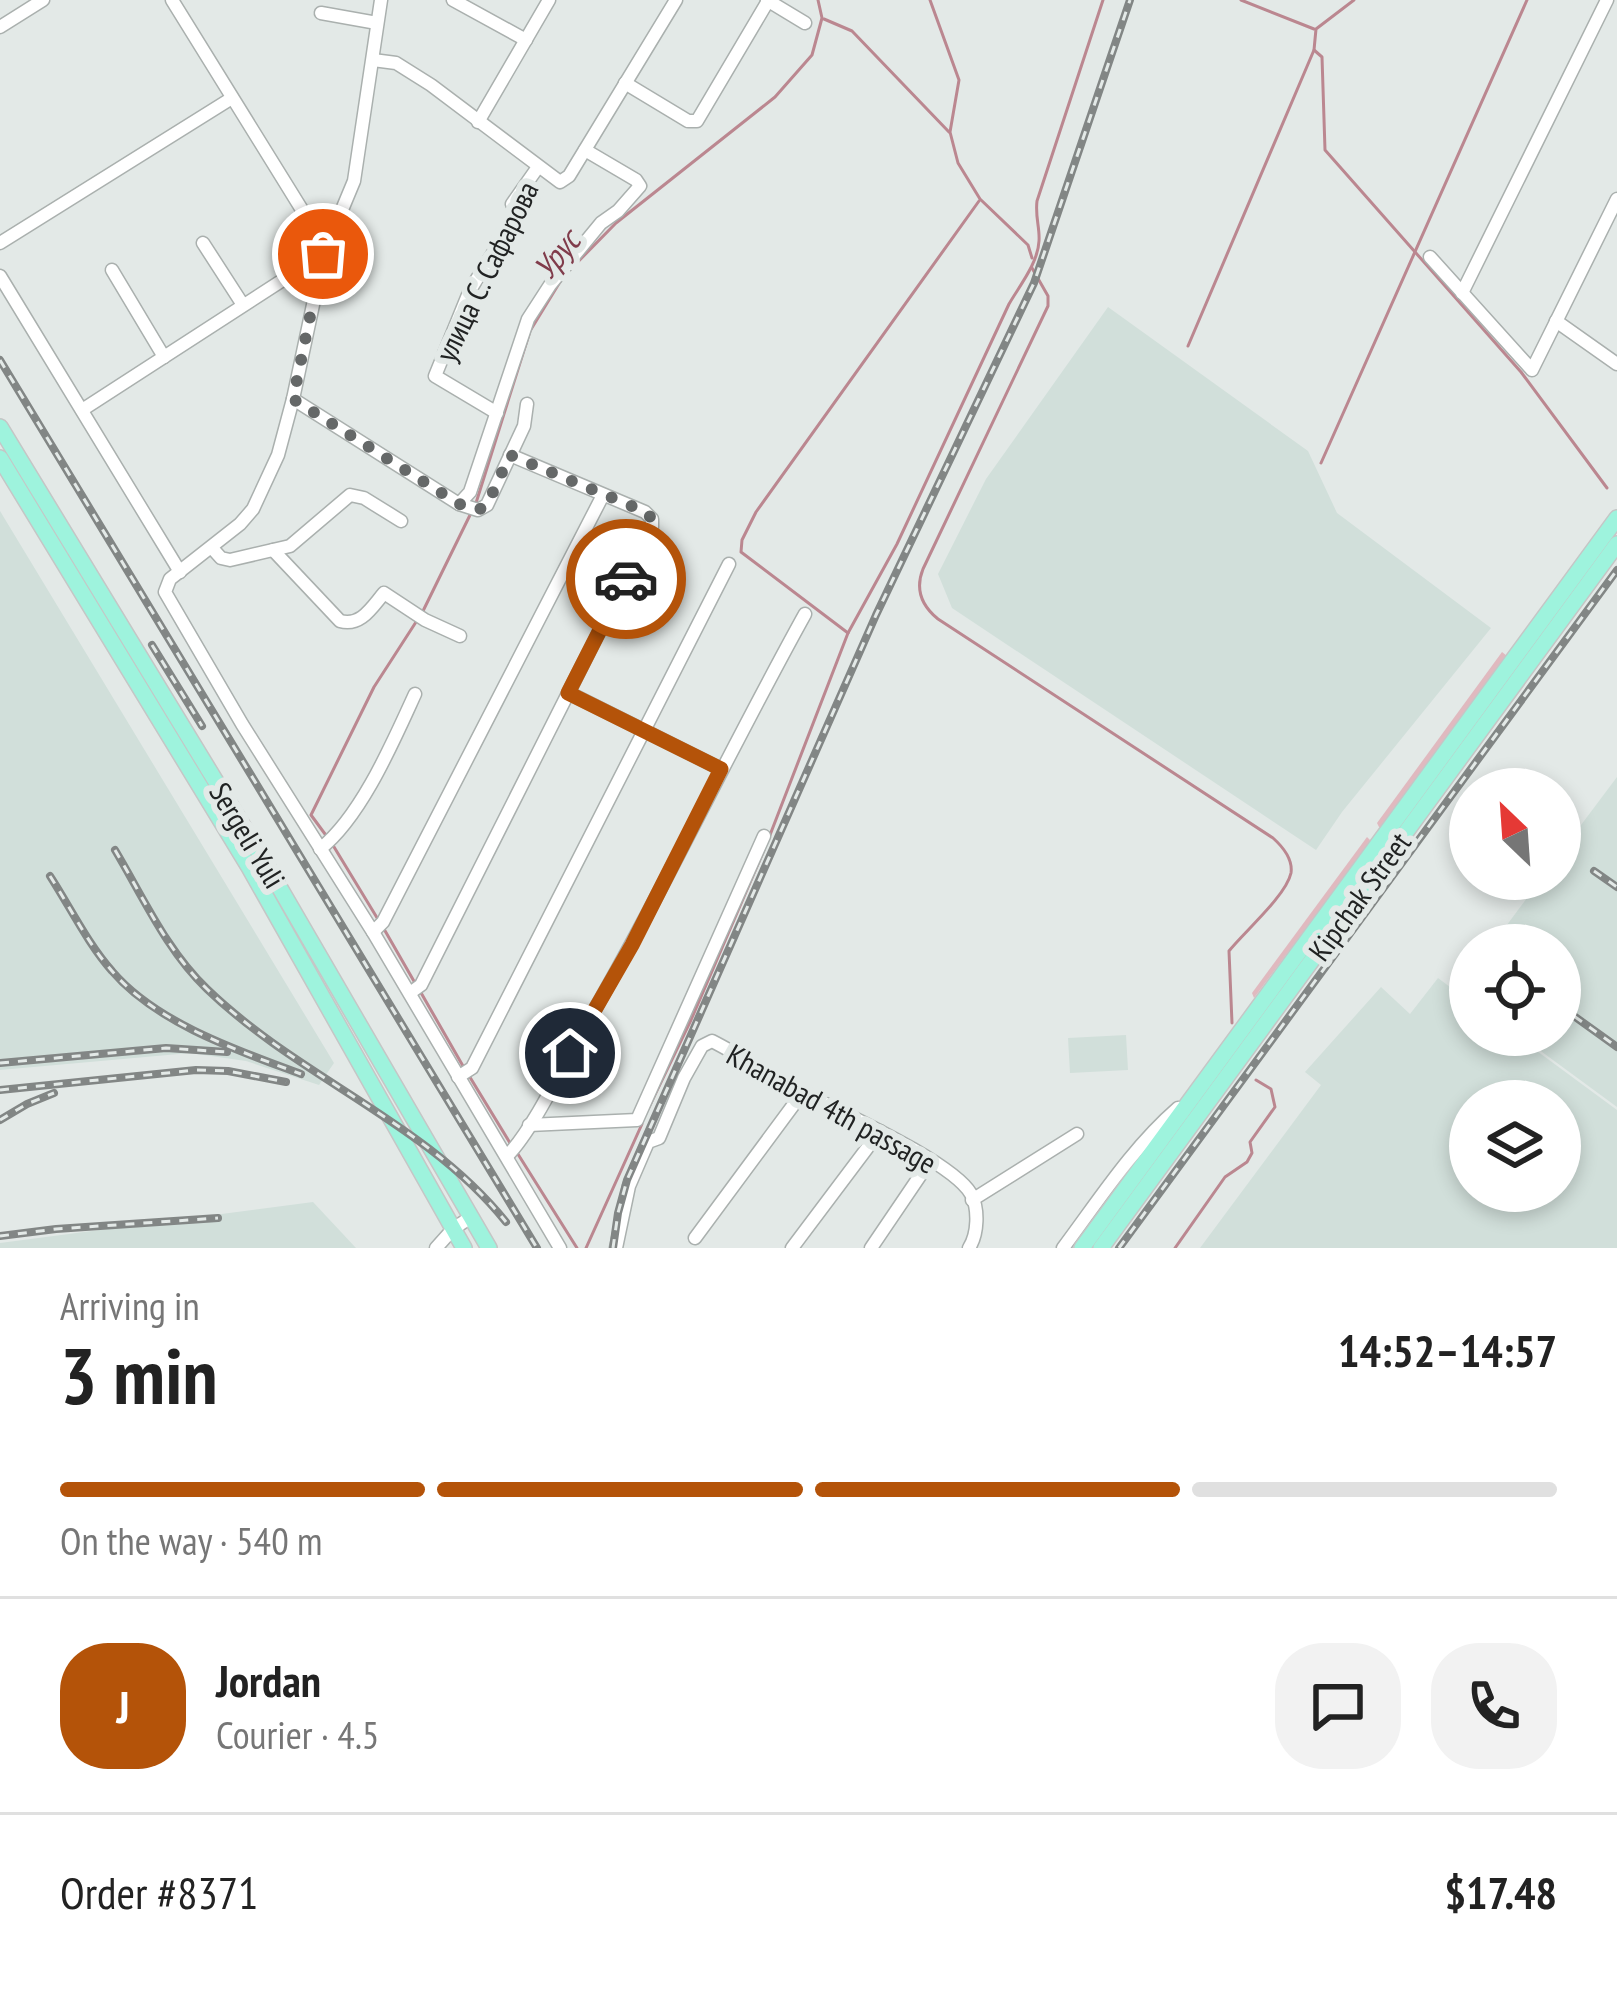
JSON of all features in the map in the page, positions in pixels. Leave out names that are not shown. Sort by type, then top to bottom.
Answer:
[{"type":"main road","name":"Sergeli Yuli","points":[[0,428],[260,854],[489,1248]]},
{"type":"main road","name":"Sergeli Yuli","points":[[0,458],[249,867],[464,1248]]},
{"type":"main road","name":"Kipchak Street","points":[[1101,1248],[1616,517]]},
{"type":"main road","name":"Kipchak Street","points":[[1082,1248],[1617,544]]},
{"type":"street","points":[[0,26],[43,0]]},
{"type":"street","points":[[172,0],[324,250]]},
{"type":"street","points":[[381,0],[354,181],[324,250],[278,455],[267,483],[240,524],[167,583],[168,599],[416,989],[458,1077],[512,1151],[560,1248]]},
{"type":"street","points":[[453,0],[526,40]]},
{"type":"street","points":[[478,122],[549,0]]},
{"type":"street","points":[[468,507],[528,319],[601,223],[618,212],[640,186],[585,150],[676,0]]},
{"type":"street","points":[[625,83],[688,121],[697,121],[767,0],[805,23]]},
{"type":"street","points":[[1462,293],[1607,0]]},
{"type":"street","points":[[321,14],[377,23]]},
{"type":"street","name":"улица С. Сафарова","points":[[373,60],[395,64],[430,85],[556,180],[565,181],[585,150]]},
{"type":"street","points":[[0,243],[232,98]]},
{"type":"street","name":"улица С. Сафарова","points":[[497,413],[435,376],[470,290],[520,210],[512,204],[538,166]]},
{"type":"street","points":[[1430,257],[1532,370],[1617,200]]},
{"type":"street","points":[[203,242],[243,305]]},
{"type":"street","points":[[82,410],[324,250]]},
{"type":"street","points":[[112,270],[164,357]]},
{"type":"street","points":[[0,276],[179,572]]},
{"type":"street","points":[[1556,321],[1617,364]]},
{"type":"street","points":[[293,399],[468,507],[483,509],[524,426],[526,404]]},
{"type":"street","points":[[416,989],[653,523],[646,512],[510,455]]},
{"type":"street","points":[[212,548],[230,560],[290,546],[350,495],[364,498],[400,521]]},
{"type":"street","points":[[378,928],[603,495]]},
{"type":"street","points":[[272,550],[340,621],[358,620],[384,593],[424,620],[460,636]]},
{"type":"street","points":[[458,1077],[472,1068],[729,564]]},
{"type":"street","points":[[512,1151],[632,945],[805,614]]},
{"type":"street","points":[[568,693],[721,769]]},
{"type":"street","points":[[327,844],[390,750],[415,694]]},
{"type":"street","points":[[529,1125],[637,1120],[764,836]]},
{"type":"street","name":"Khanabad 4th passage","points":[[616,1248],[629,1186],[648,1142],[659,1138],[684,1078],[702,1046],[712,1041],[930,1161],[956,1180],[972,1200]]},
{"type":"street","points":[[1063,1248],[1155,1128],[1204,1082]]},
{"type":"street","points":[[695,1238],[802,1093]]},
{"type":"street","points":[[792,1248],[880,1131]]},
{"type":"street","points":[[969,1248],[977,1226],[972,1200],[1077,1134]]},
{"type":"street","points":[[878,1246],[930,1161]]},
{"type":"street","points":[[436,1248],[471,1217]]},
{"type":"shaded area","points":[[1108,307],[1308,451],[1337,513],[1491,628],[1316,850],[952,608],[938,574],[986,479]]},
{"type":"shaded area","points":[[0,511],[334,1063],[319,1085],[246,1061],[190,1053],[0,1070]]},
{"type":"shaded area","points":[[1502,652],[1507,656],[1379,827],[1377,823]]},
{"type":"shaded area","points":[[1617,777],[1617,1107],[1548,1056],[1581,1056],[1581,924],[1508,924],[1525,900],[1581,900],[1581,825]]},
{"type":"shaded area","points":[[1367,837],[1368,845],[1254,998],[1252,993]]},
{"type":"shaded area","points":[[1438,978],[1449,986],[1449,1056],[1544,1056],[1576,1080],[1449,1080],[1449,1212],[1581,1212],[1581,1084],[1617,1110],[1617,1248],[1200,1248],[1321,1085],[1305,1072],[1381,987],[1410,1014]]},
{"type":"shaded area","points":[[1126,1035],[1128,1070],[1070,1073],[1068,1038]]},
{"type":"shaded area","points":[[313,1202],[356,1248],[0,1248],[0,1243]]},
{"type":"waterway","name":"Урус","points":[[476,503],[530,331],[563,277],[616,223],[775,97],[812,55],[822,18],[818,0]]},
{"type":"waterway","points":[[930,0],[959,80],[950,132],[958,163],[980,199],[1028,245],[1032,258]]},
{"type":"waterway","points":[[770,835],[848,633],[897,544],[1035,257],[1037,201],[1103,0]]},
{"type":"waterway","points":[[1241,0],[1314,29]]},
{"type":"waterway","points":[[1188,346],[1314,50],[1316,29],[1354,0]]},
{"type":"waterway","points":[[1321,463],[1527,0]]},
{"type":"waterway","points":[[824,19],[852,31],[949,132]]},
{"type":"waterway","points":[[1314,50],[1322,57],[1325,150],[1521,372],[1607,488]]},
{"type":"waterway","points":[[848,633],[741,552],[742,540],[756,512],[979,201]]},
{"type":"waterway","points":[[1032,268],[1048,296],[1048,306],[923,569],[922,597],[938,619],[1284,849],[1291,868],[1287,882],[1229,951],[1232,1023]]},
{"type":"waterway","name":"Урус","points":[[423,611],[472,511]]},
{"type":"waterway","name":"Урус","points":[[325,834],[311,815],[374,687],[416,622]]},
{"type":"waterway","name":"Урус","points":[[331,842],[379,921]]},
{"type":"waterway","points":[[648,1109],[764,850]]},
{"type":"waterway","name":"Урус","points":[[384,929],[415,983]]},
{"type":"waterway","name":"Урус","points":[[420,991],[463,1066]]},
{"type":"waterway","name":"Урус","points":[[468,1074],[510,1143]]},
{"type":"waterway","points":[[1175,1248],[1225,1177],[1247,1162],[1252,1153],[1250,1142],[1275,1107],[1271,1089],[1256,1080]]},
{"type":"waterway","points":[[586,1248],[642,1124]]},
{"type":"waterway","name":"Урус","points":[[516,1151],[577,1248]]},
{"type":"railway","points":[[613,1248],[627,1180],[876,615],[1034,283],[1130,0]]},
{"type":"railway","points":[[0,360],[537,1248]]},
{"type":"railway","points":[[1119,1248],[1617,570]]},
{"type":"railway","points":[[152,645],[202,726]]},
{"type":"railway","points":[[115,850],[168,941],[207,989],[281,1049],[438,1156],[506,1222]]},
{"type":"railway","points":[[1594,871],[1617,887]]},
{"type":"railway","points":[[50,876],[112,971],[151,1006],[200,1033],[301,1074]]},
{"type":"railway","points":[[1581,1021],[1617,1047]]},
{"type":"railway","points":[[0,1063],[166,1048],[227,1052]]},
{"type":"railway","points":[[0,1090],[196,1070],[286,1082]]},
{"type":"railway","points":[[0,1120],[54,1093]]},
{"type":"railway","points":[[0,1236],[218,1218]]},
{"type":"way so far","points":[[323,254],[293,399],[459,504],[483,509],[510,455],[646,512],[652,527],[626,579]]},
{"type":"route","points":[[570,1053],[632,945],[721,769],[568,693],[626,579]]}]
